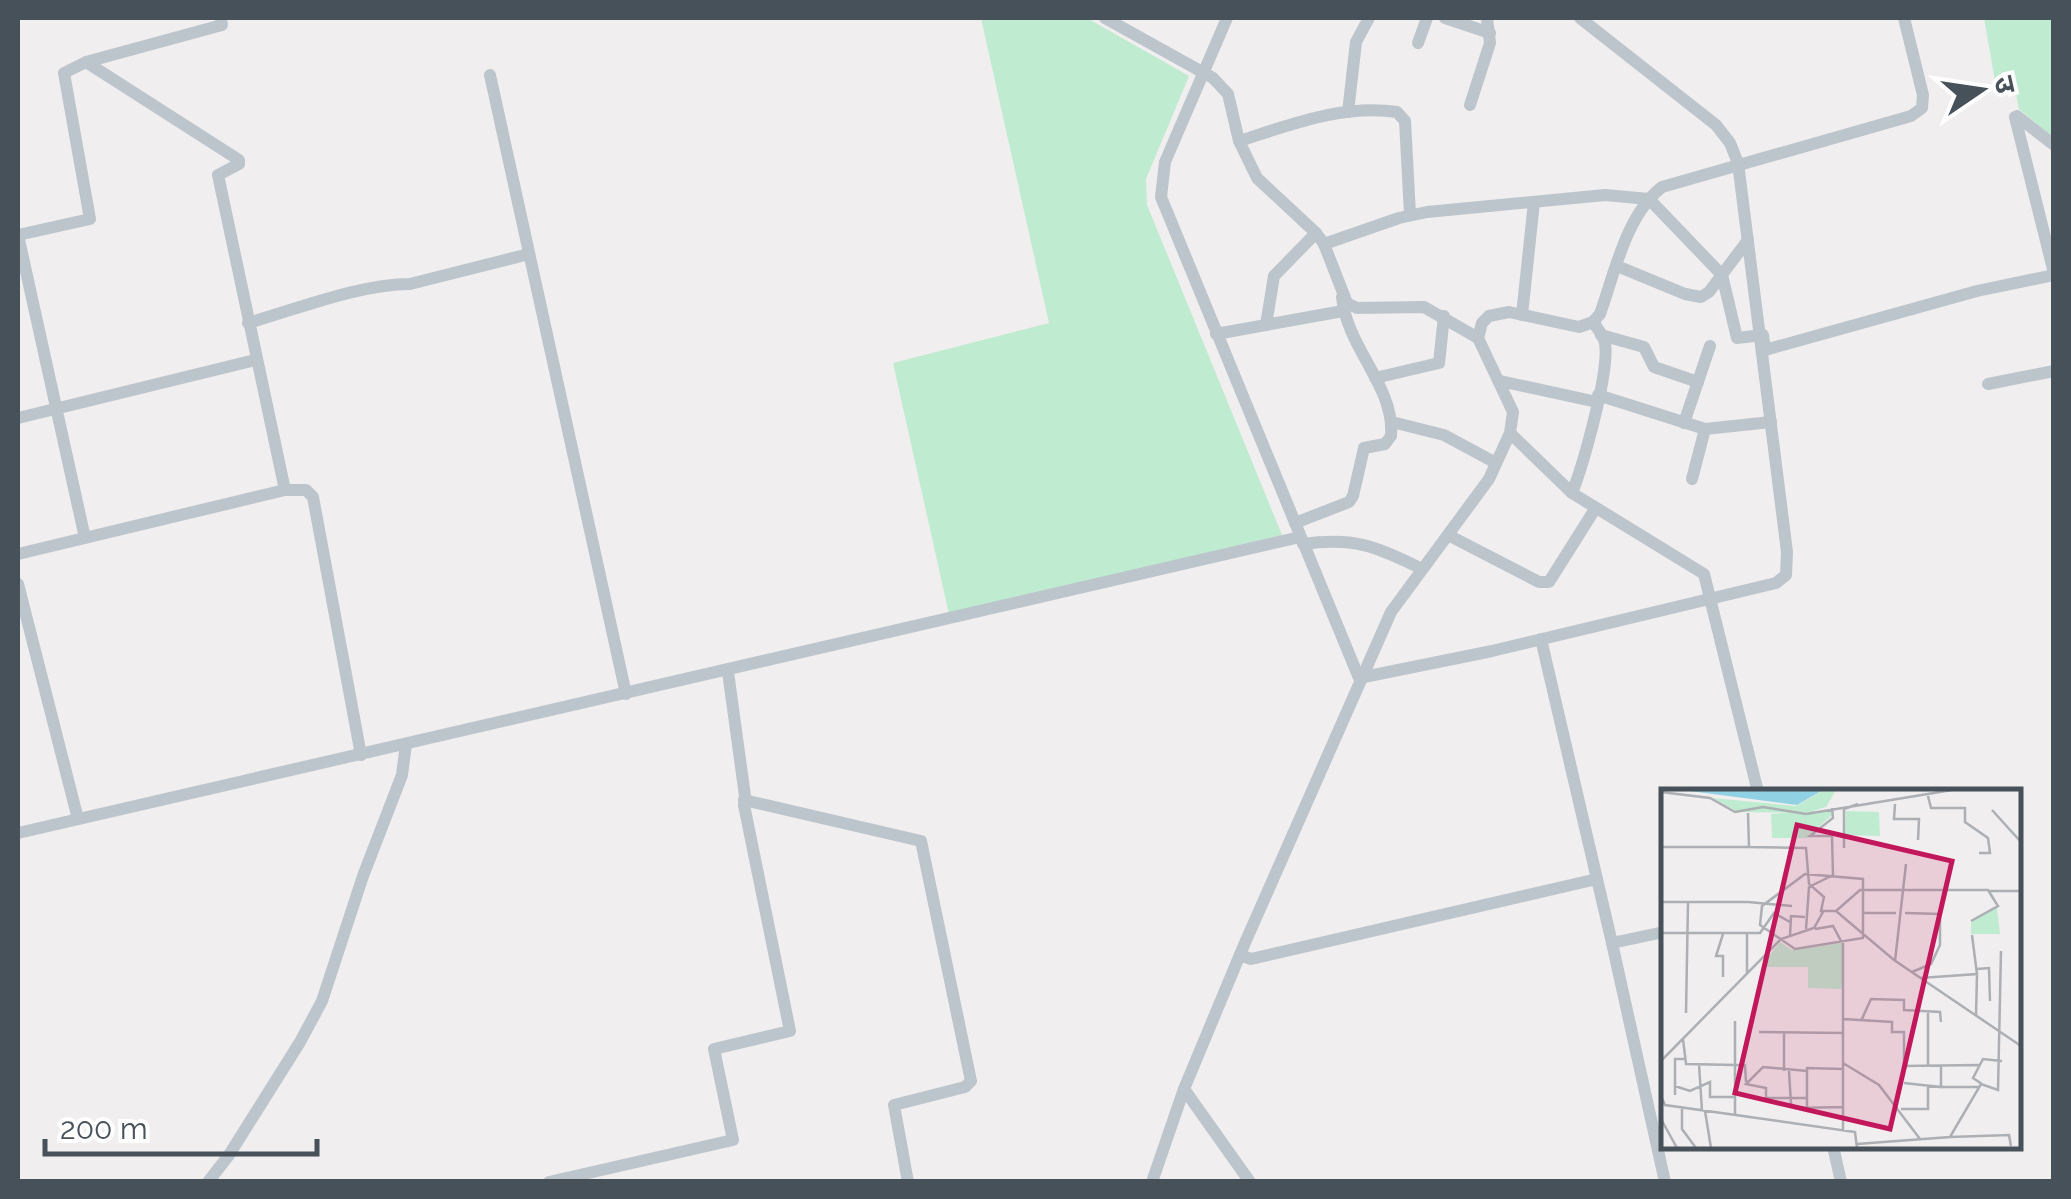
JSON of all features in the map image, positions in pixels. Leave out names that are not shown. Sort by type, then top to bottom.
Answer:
[{"type":"street","points":[[84,538],[18,235],[90,219],[64,73],[86,62],[222,25],[221,18]]},
{"type":"street","points":[[1106,18],[1225,88],[1240,142],[1257,178],[1320,239],[1352,338],[1375,378],[1392,422],[1389,442],[1364,448],[1352,499],[1294,523]]},
{"type":"street","points":[[1227,18],[1165,162],[1160,187],[1163,205],[1359,678]]},
{"type":"street","points":[[1348,112],[1356,42],[1369,18]]},
{"type":"street","points":[[1418,43],[1427,18]]},
{"type":"street","points":[[1445,18],[1490,33]]},
{"type":"street","points":[[1470,105],[1488,54],[1490,33],[1486,18]]},
{"type":"street","points":[[1359,678],[1396,673],[1776,583],[1786,575],[1787,552],[1738,163],[1730,143],[1716,125],[1580,18]]},
{"type":"street","points":[[1478,338],[1482,324],[1490,316],[1509,312],[1580,327],[1593,322],[1600,314],[1633,225],[1649,200],[1667,184],[1911,116],[1922,108],[1923,95],[1904,18]]},
{"type":"street","points":[[86,62],[239,160],[239,164],[218,175],[284,490]]},
{"type":"street","points":[[490,75],[626,694]]},
{"type":"street","points":[[1240,142],[1314,117],[1390,110],[1404,118],[1410,214]]},
{"type":"street","points":[[1266,325],[1274,276],[1290,256],[1320,239],[1410,214],[1605,195],[1649,200],[1722,275],[1735,336],[1743,340],[1764,335],[1765,350],[2054,274],[2015,117],[2054,144]]},
{"type":"street","points":[[1522,315],[1534,202]]},
{"type":"street","points":[[1617,266],[1695,297],[1705,296],[1748,240]]},
{"type":"street","points":[[248,323],[337,298],[529,254]]},
{"type":"street","points":[[1152,1182],[1184,1088],[1359,678],[1390,612],[1489,479],[1510,432],[1513,412],[1478,338],[1444,316],[1411,305],[1357,308],[1342,304],[1216,334]]},
{"type":"street","points":[[1375,378],[1439,363],[1444,316]]},
{"type":"street","points":[[1572,493],[1605,354],[1602,335],[1593,322]]},
{"type":"street","points":[[1602,335],[1644,347],[1654,368],[1698,382]]},
{"type":"street","points":[[1684,424],[1710,346]]},
{"type":"street","points":[[18,418],[255,360]]},
{"type":"street","points":[[1988,384],[2054,370]]},
{"type":"street","points":[[1500,382],[1597,398],[1705,428],[1771,422]]},
{"type":"street","points":[[1392,422],[1444,435],[1496,462]]},
{"type":"street","points":[[1692,480],[1705,428]]},
{"type":"street","points":[[1510,432],[1572,493],[1701,571],[1706,578],[1757,789]]},
{"type":"street","points":[[18,554],[284,490],[306,490],[313,497],[361,755]]},
{"type":"street","points":[[1448,535],[1539,582],[1549,582],[1595,509]]},
{"type":"street","points":[[18,833],[1302,541],[1362,542],[1420,568]]},
{"type":"street","points":[[18,584],[78,819]]},
{"type":"street","points":[[1541,639],[1664,1182]]},
{"type":"street","points":[[549,1182],[733,1140],[714,1049],[790,1031],[744,800],[728,672]]},
{"type":"street","points":[[208,1182],[260,1107],[322,1001],[363,876],[402,775],[406,744]]},
{"type":"street","points":[[744,800],[922,841],[971,1081],[966,1087],[894,1105],[908,1182]]},
{"type":"street","points":[[1240,955],[1251,958],[1596,879]]},
{"type":"street","points":[[1612,943],[1661,933]]},
{"type":"street","points":[[1184,1088],[1250,1182]]},
{"type":"street","points":[[1834,1149],[1841,1182]]},
{"type":"street","points":[[1158,1165],[1169,1182]]},
{"type":"green space","points":[[981,18],[1087,18],[1189,76],[1146,179],[1147,205],[1282,535],[949,614],[893,363],[1049,323]]},
{"type":"green space","points":[[1984,18],[2053,18],[2053,137],[2019,109],[2014,84],[1996,87]]}]
